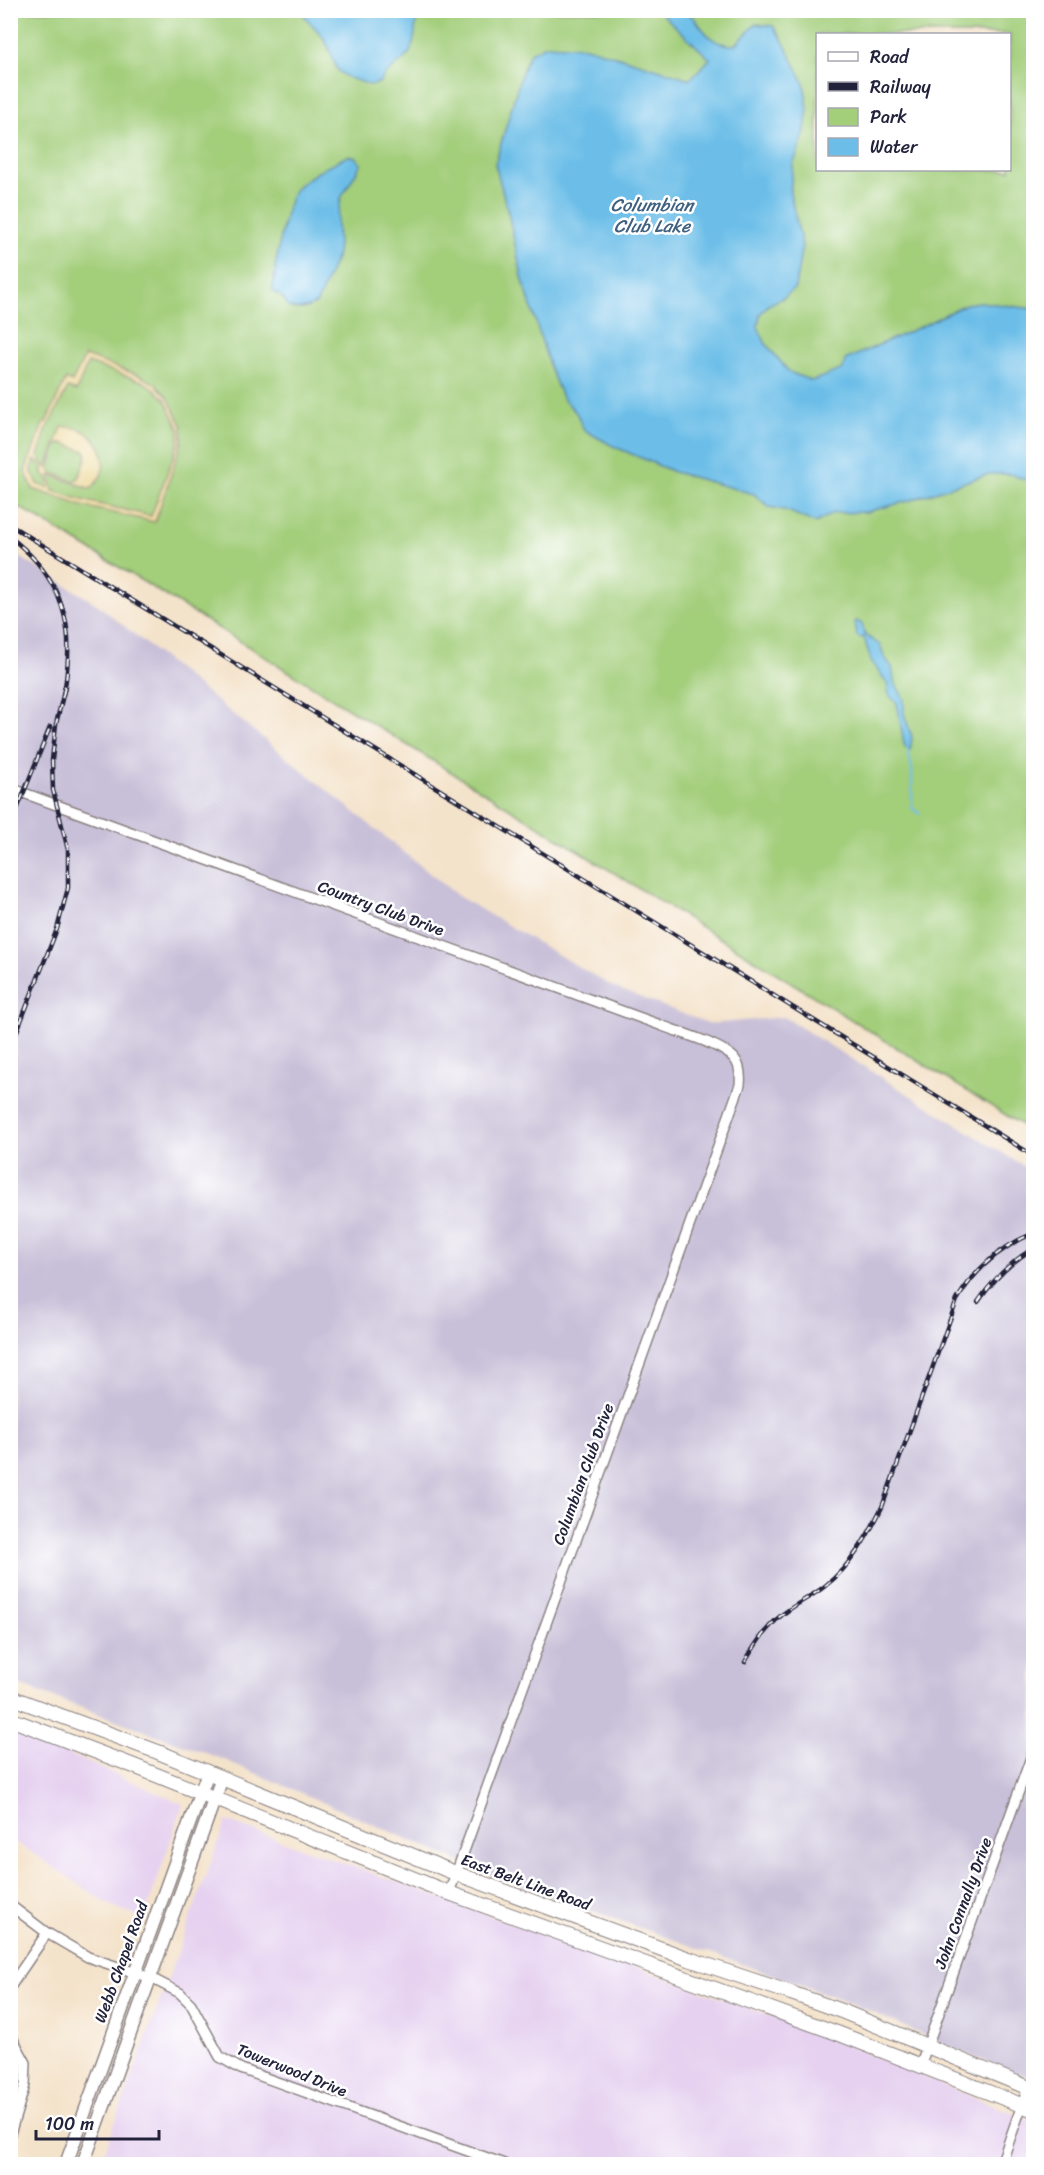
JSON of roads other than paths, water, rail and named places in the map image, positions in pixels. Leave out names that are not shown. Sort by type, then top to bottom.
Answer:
[{"type":"main road","name":"East Belt Line Road","points":[[13,1698],[208,1772],[455,1873],[689,1959],[791,1993],[1031,2089]]},
{"type":"main road","points":[[10,1717],[449,1893],[837,2032],[1028,2108]]},
{"type":"main road","name":"Webb Chapel Road","points":[[66,2164],[208,1772]]},
{"type":"main road","name":"Webb Chapel Road","points":[[83,2164],[222,1778]]},
{"type":"main road","points":[[178,1851],[194,1857]]},
{"type":"main road","points":[[683,1976],[689,1959]]},
{"type":"street","name":"Country Club Drive","points":[[10,788],[660,1025],[714,1046],[733,1057],[738,1064]]},
{"type":"street","name":"Columbian Club Drive","points":[[449,1893],[740,1085],[741,1075],[738,1064]]},
{"type":"street","points":[[10,1717],[13,1698]]},
{"type":"street","name":"John Connally Drive","points":[[920,2066],[1034,1749]]},
{"type":"street","name":"Towerwood Drive","points":[[10,1905],[47,1933],[88,1957],[151,1978],[180,1993],[191,2004],[220,2057],[241,2069],[504,2164]]},
{"type":"street","points":[[10,1987],[47,1933]]},
{"type":"street","points":[[10,2034],[26,2063],[25,2085],[10,2134]]},
{"type":"street","points":[[1001,2164],[1028,2108],[1031,2089]]},
{"type":"water","name":"Columbian Club Lake","points":[[677,10],[687,13],[708,36],[724,44],[735,45],[756,24],[773,26],[804,83],[808,109],[804,135],[793,165],[790,193],[802,245],[795,288],[768,305],[760,314],[758,327],[766,344],[789,372],[812,381],[843,369],[845,360],[966,304],[980,302],[1033,309],[1033,482],[1009,474],[989,474],[908,501],[866,512],[834,513],[815,523],[788,511],[769,507],[754,494],[674,472],[613,446],[584,430],[577,414],[562,397],[551,371],[522,277],[495,164],[522,72],[530,53],[546,45],[586,47],[690,79],[710,59],[659,11]]},
{"type":"water","points":[[302,11],[421,11],[418,15],[410,52],[380,82],[371,85],[350,78],[338,70],[328,45]]},
{"type":"water","points":[[348,156],[355,157],[361,164],[341,198],[337,223],[336,258],[317,303],[302,309],[288,307],[284,299],[273,291],[273,288],[282,230],[292,195],[308,178]]},
{"type":"water","points":[[855,622],[862,624],[865,635],[880,645],[884,657],[892,667],[894,681],[904,699],[904,714],[912,737],[910,750],[904,744],[897,703],[889,695],[887,683],[871,661],[864,637],[857,636]]},
{"type":"waterway","points":[[908,749],[912,769],[912,808],[920,814]]},
{"type":"railway","points":[[10,525],[1034,1156]]},
{"type":"railway","points":[[10,537],[36,561],[55,590],[61,605],[68,639],[67,676],[63,694]]},
{"type":"railway","points":[[10,1049],[57,929],[68,888],[68,850],[53,790],[52,760],[56,724],[65,687]]},
{"type":"railway","points":[[10,827],[50,727]]},
{"type":"railway","points":[[745,1662],[759,1639],[776,1620],[834,1578],[858,1550],[882,1507],[957,1300],[972,1278],[999,1252],[1034,1233]]},
{"type":"railway","points":[[978,1302],[1003,1272],[1034,1248]]}]
